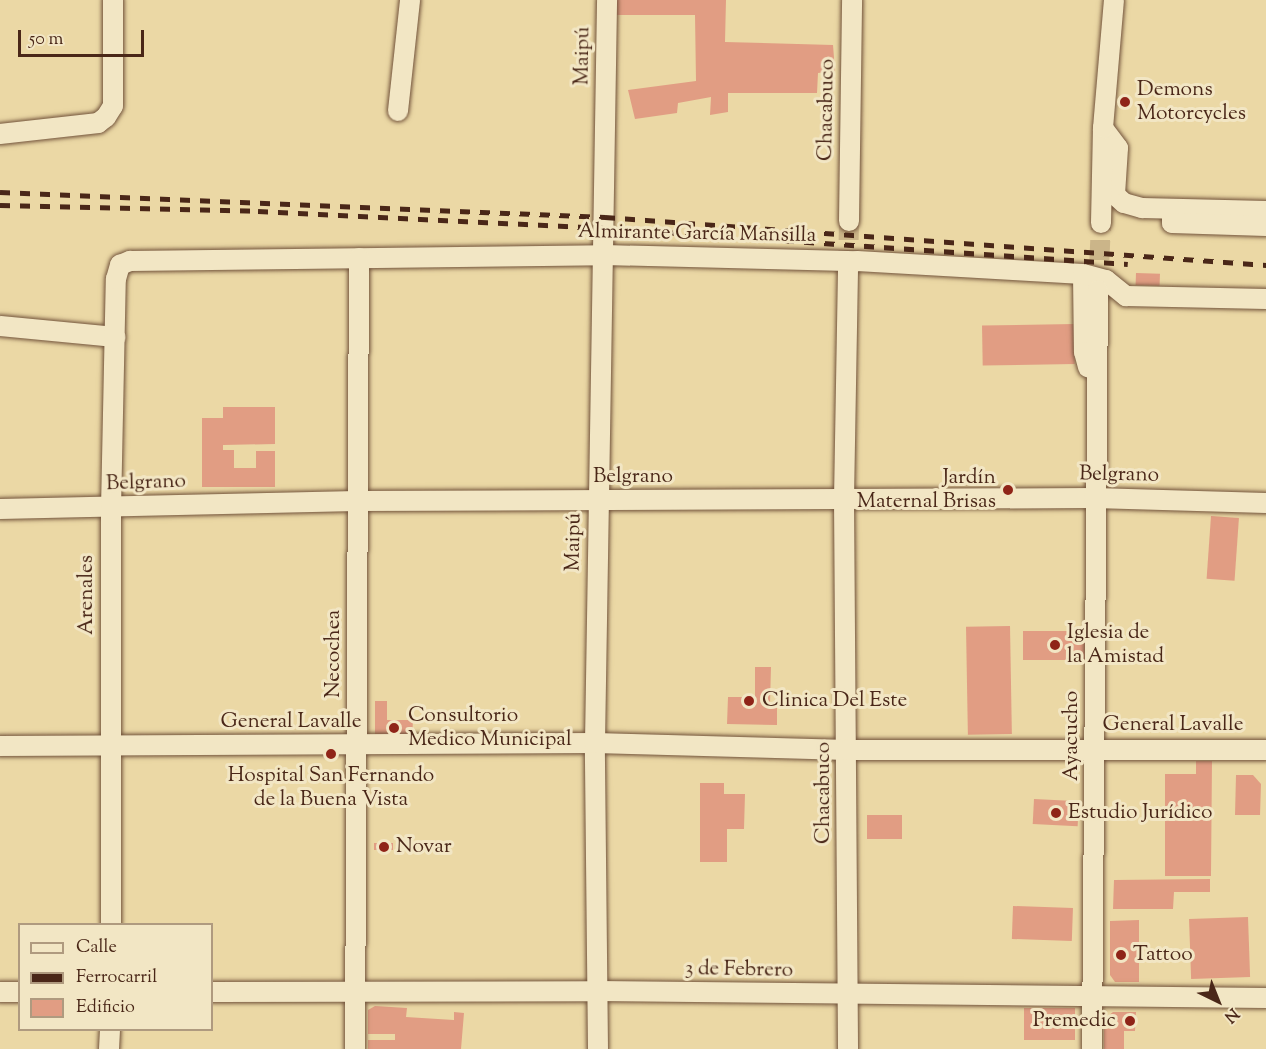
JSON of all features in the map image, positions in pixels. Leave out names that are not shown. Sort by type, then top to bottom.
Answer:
[{"type":"street","points":[[0,134],[98,123],[106,117],[113,106],[113,0]]},
{"type":"street","points":[[398,111],[410,0]]},
{"type":"street","name":"Maipú","points":[[598,1049],[595,743],[607,0]]},
{"type":"street","name":"Chacabuco","points":[[849,220],[852,0]]},
{"type":"street","points":[[1101,223],[1103,128],[1114,0]]},
{"type":"street","points":[[1103,128],[1118,148],[1115,195],[1124,204],[1142,208],[1266,211]]},
{"type":"street","points":[[1172,209],[1172,222],[1266,226]]},
{"type":"street","name":"Almirante García Mansilla","points":[[120,265],[130,261],[604,255],[1083,274],[1101,278],[1104,287],[1126,296],[1266,299]]},
{"type":"street","name":"Necochea","points":[[355,1049],[359,746],[357,501],[359,258]]},
{"type":"street","name":"Arenales","points":[[111,923],[111,509],[116,279],[120,265]]},
{"type":"street","name":"Chacabuco","points":[[848,1049],[848,750],[844,499],[846,393],[856,351],[852,265]]},
{"type":"street","name":"Ayacucho","points":[[1083,274],[1084,352],[1097,388]]},
{"type":"street","name":"Ayacucho","points":[[1092,1049],[1097,388],[1109,356],[1104,287]]},
{"type":"street","points":[[0,326],[115,337]]},
{"type":"street","name":"Belgrano","points":[[0,509],[111,509],[357,501],[1095,498],[1266,503]]},
{"type":"street","name":"General Lavalle","points":[[0,746],[359,746],[595,743],[848,750],[1096,748],[1266,750]]},
{"type":"street","name":"3 de Febrero","points":[[213,992],[597,991],[1092,999],[1266,998]]},
{"type":"street","points":[[0,992],[18,992]]},
{"type":"street","points":[[109,1049],[110,1031]]},
{"type":"building","points":[[616,0],[726,0],[725,42],[833,45],[835,71],[818,73],[817,93],[728,93],[728,112],[710,115],[711,97],[678,103],[677,113],[635,119],[628,90],[696,81],[695,15],[616,15]]},
{"type":"building","points":[[1136,273],[1160,274],[1160,286],[1136,285]]},
{"type":"building","points":[[1074,324],[1075,364],[983,366],[982,326]]},
{"type":"building","points":[[223,407],[275,407],[275,444],[223,445],[223,450],[234,450],[234,468],[256,468],[256,451],[275,451],[275,487],[202,487],[202,418],[223,418]]},
{"type":"building","points":[[1211,516],[1239,518],[1235,581],[1207,579]]},
{"type":"building","points":[[1010,626],[1012,734],[968,735],[966,627]]},
{"type":"building","name":"Iglesia de la Amistad","points":[[1023,631],[1088,631],[1088,660],[1023,660]]},
{"type":"building","name":"Clinica Del Este","points":[[755,667],[771,667],[770,704],[777,704],[777,725],[727,724],[728,697],[755,697]]},
{"type":"building","name":"Consultorio Medico Municipal","points":[[375,701],[387,701],[387,720],[413,720],[412,740],[375,736]]},
{"type":"building","points":[[1196,761],[1212,761],[1211,876],[1165,876],[1165,774],[1196,774]]},
{"type":"building","points":[[1236,775],[1253,775],[1261,784],[1260,815],[1235,815]]},
{"type":"building","points":[[700,783],[724,783],[724,794],[745,794],[744,829],[727,829],[727,862],[700,862]]},
{"type":"building","name":"Estudio Jurídico","points":[[1034,799],[1079,801],[1078,826],[1033,824]]},
{"type":"building","points":[[867,815],[902,815],[902,839],[867,839]]},
{"type":"building","name":"Novar","points":[[374,843],[393,843],[393,850],[374,850]]},
{"type":"building","points":[[1210,879],[1210,892],[1174,892],[1173,909],[1113,909],[1114,880]]},
{"type":"building","points":[[1013,906],[1073,908],[1072,941],[1012,939]]},
{"type":"building","points":[[1248,917],[1250,977],[1191,979],[1189,919]]},
{"type":"building","points":[[1139,920],[1139,982],[1115,982],[1110,975],[1110,921]]},
{"type":"building","points":[[375,1006],[407,1008],[406,1017],[454,1020],[454,1012],[464,1013],[461,1049],[368,1049],[368,1040],[395,1040],[395,1034],[368,1034],[368,1010]]},
{"type":"building","points":[[1024,1008],[1075,1008],[1075,1040],[1024,1040]]},
{"type":"building","points":[[1113,1012],[1136,1012],[1135,1031],[1124,1031],[1124,1049],[1104,1049],[1104,1019]]},
{"type":"tunnel","points":[[848,270],[849,221]]},
{"type":"tunnel","points":[[1098,290],[1101,223]]},
{"type":"railway","points":[[0,192],[605,217],[1266,265]]},
{"type":"railway","points":[[0,205],[258,211],[605,228],[1128,264]]},
{"type":"place","name":"Demons Motorcycles","points":[[1125,102]]},
{"type":"place","name":"Jardín Maternal Brisas","points":[[1008,490]]},
{"type":"place","name":"Iglesia de la Amistad","points":[[1055,645]]},
{"type":"place","name":"Clinica Del Este","points":[[749,701]]},
{"type":"place","name":"Consultorio Medico Municipal","points":[[394,728]]},
{"type":"place","name":"Hospital San Fernando de la Buena Vista","points":[[331,754]]},
{"type":"place","name":"Estudio Jurídico","points":[[1056,813]]},
{"type":"place","name":"Novar","points":[[384,847]]},
{"type":"place","name":"Tattoo","points":[[1121,955]]},
{"type":"place","name":"Premedic","points":[[1130,1021]]}]
